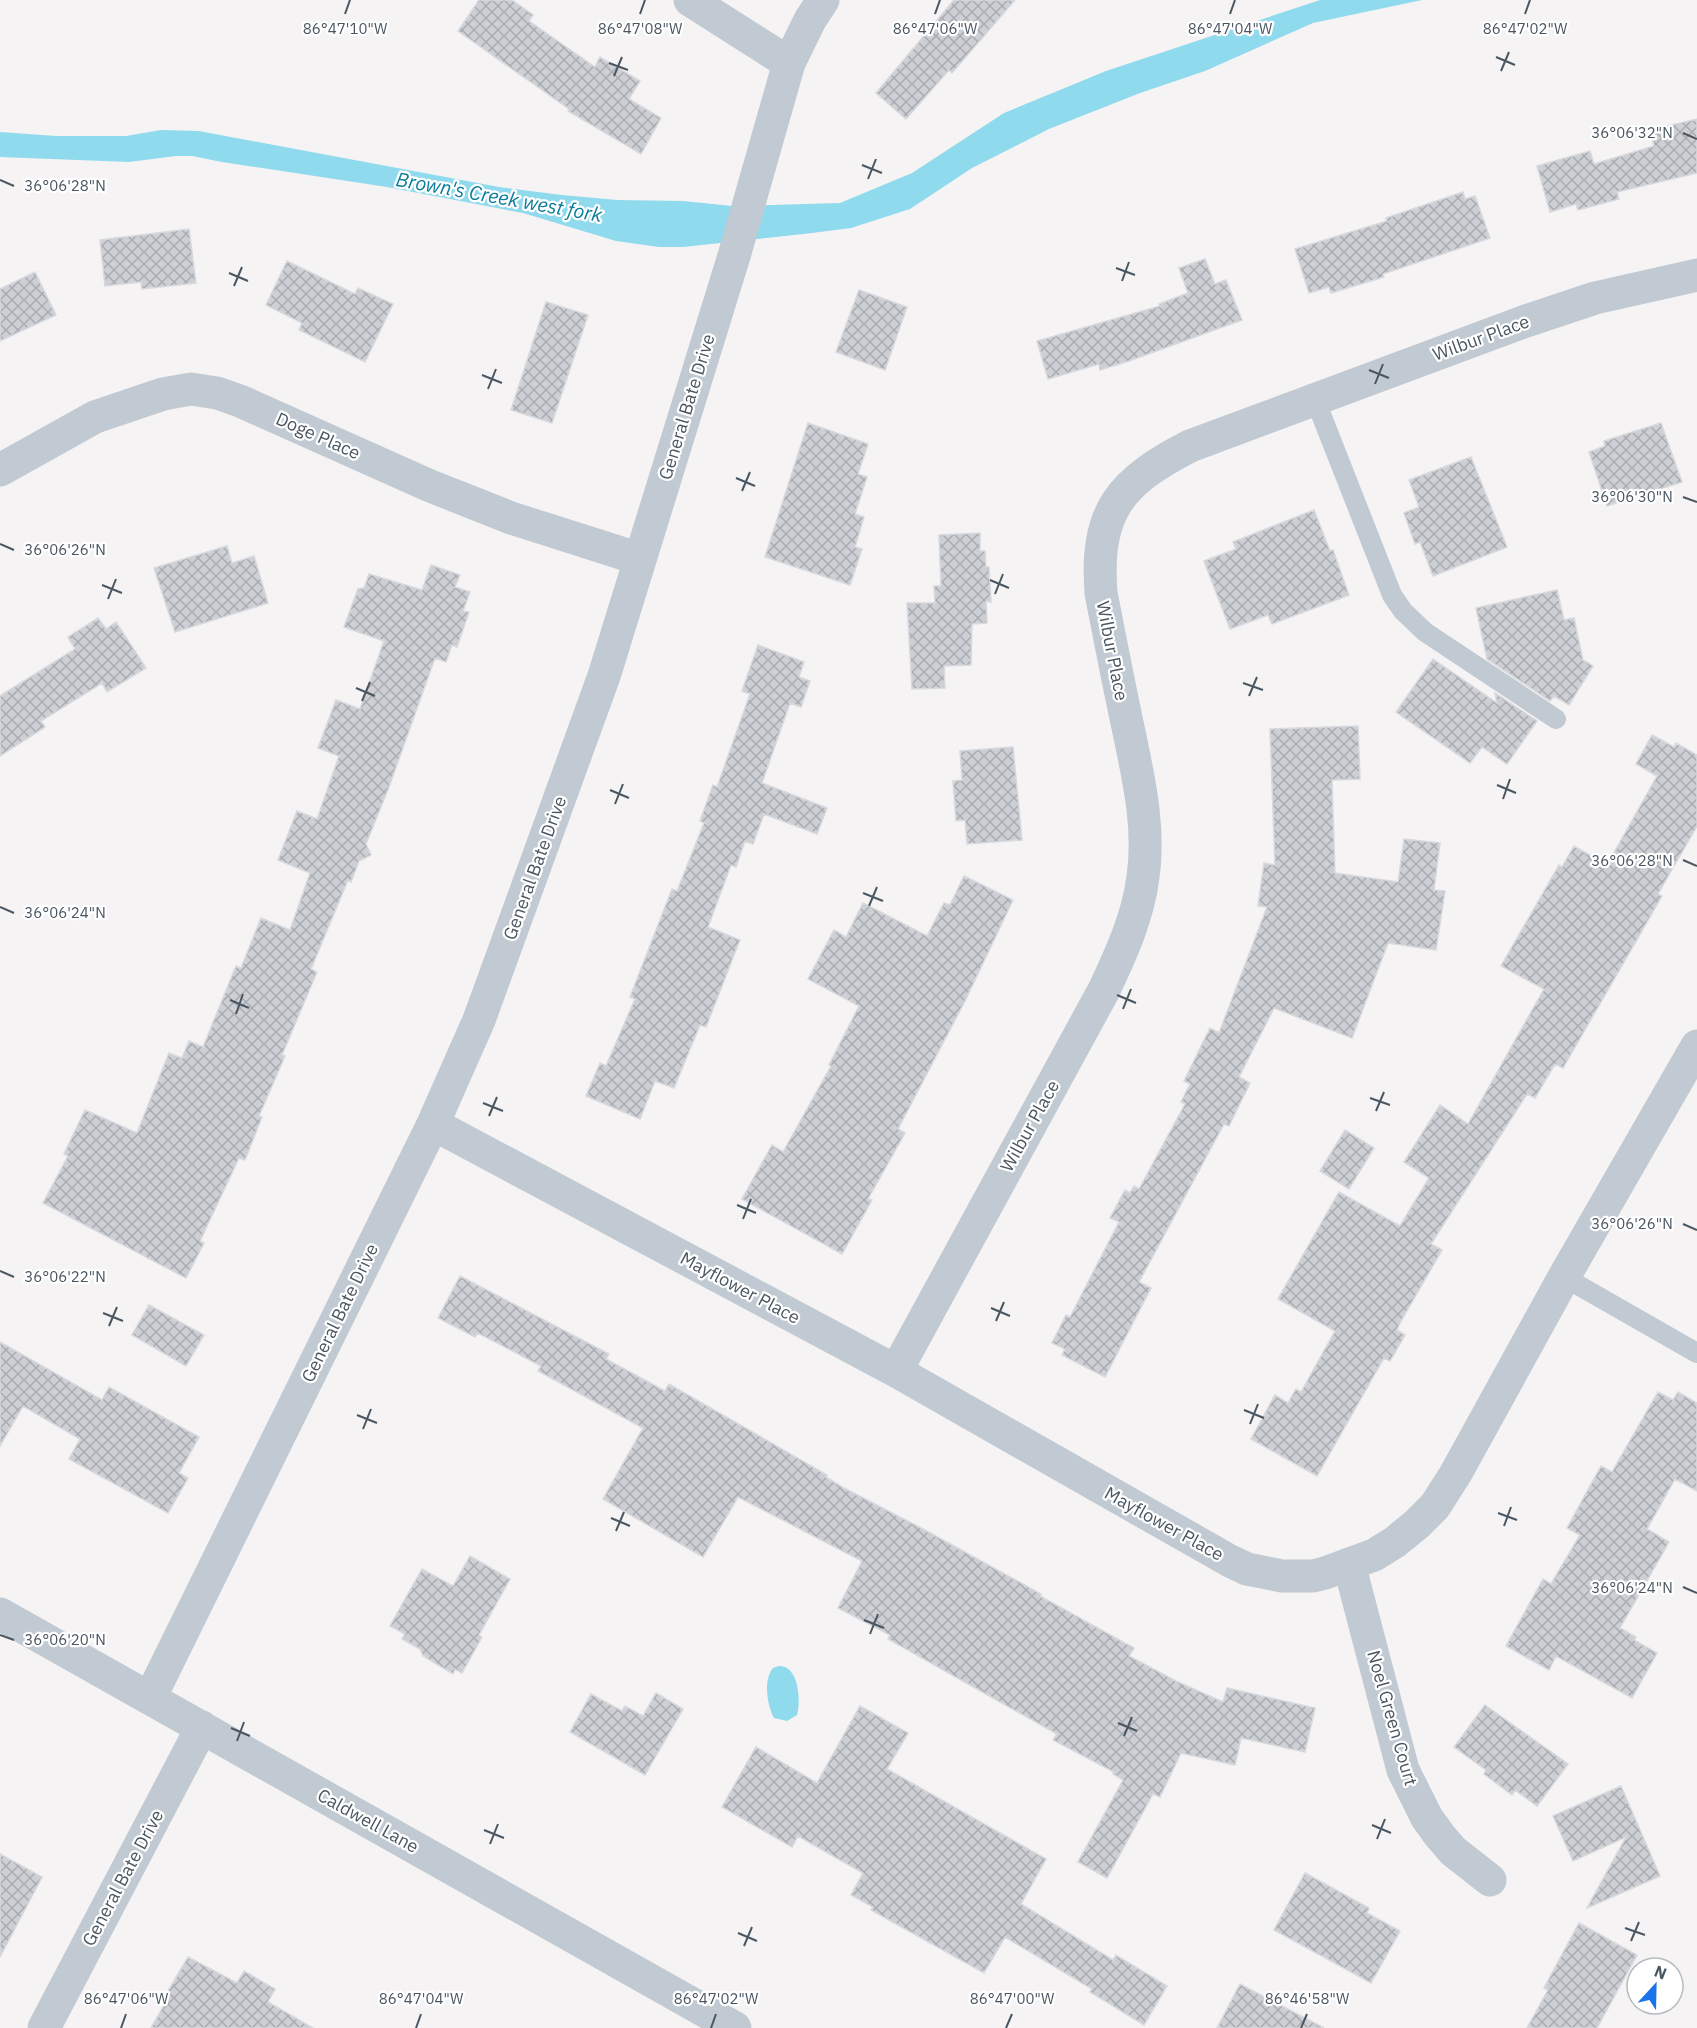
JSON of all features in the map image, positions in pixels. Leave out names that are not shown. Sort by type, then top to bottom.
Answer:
[{"type":"street","points":[[690,0],[789,63]]},
{"type":"street","name":"General Bate Drive","points":[[150,1698],[433,1124],[479,1020],[604,676],[756,184],[789,63],[810,20],[823,0]]},
{"type":"street","name":"Wilbur Place","points":[[896,1371],[1104,990],[1134,917],[1143,878],[1144,803],[1101,593],[1099,573],[1102,538],[1108,517],[1120,495],[1136,478],[1160,461],[1190,446],[1526,321],[1595,298],[1697,275]]},
{"type":"street","name":"Doge Place","points":[[0,471],[95,417],[163,394],[191,389],[217,393],[240,401],[417,481],[512,518],[640,559]]},
{"type":"street","name":"Mayflower Place","points":[[433,1124],[896,1371],[1214,1553],[1247,1569],[1282,1576],[1312,1576],[1325,1574],[1374,1554],[1395,1542],[1435,1506],[1456,1473],[1564,1277],[1697,1046]]},
{"type":"street","name":"Noel Green Court","points":[[1349,1564],[1403,1770],[1427,1818],[1440,1836],[1453,1851],[1490,1880]]},
{"type":"street","name":"Caldwell Lane","points":[[0,1614],[735,2028]]},
{"type":"street","name":"General Bate Drive","points":[[44,2028],[202,1727]]},
{"type":"lane","points":[[1315,399],[1392,595],[1403,611],[1425,632],[1556,719]]},
{"type":"lane","points":[[1564,1277],[1697,1353]]},
{"type":"water","name":"Brown's Creek west fork","points":[[1320,0],[1422,0],[1313,23],[1205,71],[1140,93],[1049,129],[972,168],[910,209],[851,228],[812,233],[683,247],[659,247],[616,241],[523,213],[387,187],[192,156],[129,162],[0,157],[0,132],[56,136],[126,136],[161,130],[199,131],[499,187],[562,195],[617,200],[683,201],[732,206],[840,203],[912,173],[1004,113],[1106,71]]},
{"type":"water","points":[[786,1667],[791,1672],[797,1685],[799,1701],[797,1715],[787,1721],[774,1718],[768,1700],[768,1679],[773,1668]]},
{"type":"building","points":[[479,0],[512,0],[533,15],[529,21],[595,67],[600,57],[640,81],[629,99],[661,118],[641,154],[568,111],[569,109],[458,31]]},
{"type":"building","points":[[954,0],[1015,0],[952,73],[949,70],[906,119],[876,93]]},
{"type":"building","points":[[1697,119],[1697,173],[1617,192],[1619,199],[1578,210],[1576,204],[1550,212],[1537,166],[1590,151],[1594,164],[1654,146],[1650,130]]},
{"type":"building","points":[[1463,192],[1465,199],[1475,196],[1490,238],[1383,274],[1384,277],[1331,293],[1329,287],[1309,293],[1295,249],[1387,221],[1386,218]]},
{"type":"building","points":[[189,229],[196,283],[142,289],[141,282],[105,286],[100,240]]},
{"type":"building","points":[[1205,259],[1215,284],[1226,280],[1242,320],[1100,370],[1099,364],[1048,379],[1037,341],[1160,306],[1159,304],[1188,293],[1179,268]]},
{"type":"building","points":[[287,261],[355,294],[358,288],[393,304],[365,362],[299,330],[302,323],[266,305]]},
{"type":"building","points":[[35,272],[56,315],[0,341],[0,289]]},
{"type":"building","points":[[859,290],[907,307],[885,370],[836,352]]},
{"type":"building","points":[[546,302],[588,315],[552,423],[511,410]]},
{"type":"building","points":[[808,423],[868,444],[858,474],[867,477],[855,514],[864,517],[855,547],[862,549],[850,585],[765,557]]},
{"type":"building","points":[[1661,423],[1682,482],[1607,506],[1589,452],[1605,446],[1604,441]]},
{"type":"building","points":[[1471,457],[1507,547],[1433,576],[1420,542],[1415,544],[1404,513],[1419,507],[1409,480]]},
{"type":"building","points":[[1314,510],[1330,551],[1333,550],[1349,595],[1272,624],[1268,615],[1230,629],[1204,561],[1236,549],[1233,542]]},
{"type":"building","points":[[980,533],[980,551],[985,551],[986,567],[989,567],[991,602],[986,601],[987,623],[972,624],[971,665],[944,666],[945,688],[912,689],[907,603],[935,603],[934,586],[941,586],[939,535]]},
{"type":"building","points":[[227,546],[232,563],[254,556],[268,603],[175,632],[154,568]]},
{"type":"building","points":[[431,565],[460,575],[455,587],[470,592],[463,611],[469,612],[457,647],[452,645],[446,662],[435,658],[366,844],[371,855],[359,861],[351,882],[348,880],[311,969],[317,972],[282,1055],[285,1056],[259,1116],[262,1117],[245,1160],[239,1158],[200,1241],[204,1243],[186,1278],[43,1203],[68,1156],[64,1154],[85,1110],[137,1133],[169,1053],[182,1058],[189,1041],[203,1047],[236,966],[241,968],[261,918],[290,930],[310,873],[278,860],[297,811],[317,819],[339,756],[318,748],[336,700],[360,709],[384,641],[344,627],[358,589],[364,588],[369,574],[422,590]]},
{"type":"building","points":[[1557,590],[1564,620],[1574,618],[1583,660],[1593,666],[1569,705],[1554,696],[1550,701],[1487,659],[1476,608]]},
{"type":"building","points":[[98,618],[106,629],[116,622],[146,668],[107,692],[102,683],[41,721],[45,727],[0,756],[0,696],[75,649],[68,637]]},
{"type":"building","points":[[758,645],[804,662],[799,677],[810,681],[801,707],[790,703],[762,783],[827,808],[817,834],[764,814],[753,844],[745,841],[736,867],[731,865],[708,927],[740,940],[706,1027],[700,1025],[674,1088],[655,1081],[640,1119],[586,1096],[600,1063],[606,1066],[635,999],[630,997],[672,889],[677,891],[704,823],[700,821],[713,785],[717,787],[750,694],[742,691]]},
{"type":"building","points":[[1433,659],[1497,703],[1495,693],[1537,721],[1507,764],[1482,747],[1470,763],[1396,712]]},
{"type":"building","points":[[1358,726],[1360,779],[1332,780],[1335,873],[1398,882],[1404,839],[1440,843],[1434,890],[1445,891],[1436,950],[1388,943],[1352,1038],[1274,1008],[1239,1077],[1250,1083],[1229,1126],[1224,1124],[1139,1282],[1151,1288],[1105,1377],[1062,1355],[1065,1349],[1052,1343],[1066,1315],[1070,1317],[1119,1222],[1110,1218],[1125,1190],[1130,1193],[1134,1186],[1139,1189],[1185,1104],[1181,1102],[1190,1084],[1184,1081],[1210,1028],[1219,1033],[1267,907],[1258,906],[1264,863],[1275,865],[1270,729]]},
{"type":"building","points":[[1652,735],[1674,747],[1676,743],[1697,755],[1697,826],[1658,894],[1662,896],[1563,1068],[1555,1064],[1535,1098],[1527,1094],[1431,1244],[1442,1250],[1400,1323],[1397,1330],[1405,1335],[1390,1361],[1384,1358],[1317,1476],[1251,1439],[1275,1395],[1288,1403],[1296,1389],[1301,1392],[1335,1331],[1278,1299],[1339,1192],[1400,1226],[1429,1178],[1404,1162],[1440,1105],[1468,1124],[1544,989],[1501,966],[1559,865],[1562,867],[1574,846],[1607,865],[1657,776],[1636,764]]},
{"type":"building","points":[[1013,747],[1022,840],[967,844],[965,820],[956,821],[953,781],[962,780],[960,751]]},
{"type":"building","points":[[964,876],[1013,900],[965,1001],[898,1129],[905,1133],[868,1199],[872,1200],[842,1254],[742,1199],[772,1145],[783,1152],[831,1066],[829,1065],[859,1006],[808,979],[834,930],[846,937],[863,903],[927,936],[944,903],[950,905]]},
{"type":"building","points":[[1345,1130],[1374,1148],[1349,1189],[1320,1171]]},
{"type":"building","points":[[460,1276],[609,1354],[606,1359],[665,1391],[669,1384],[827,1475],[826,1477],[842,1487],[1041,1594],[1040,1596],[1134,1648],[1129,1656],[1176,1681],[1223,1702],[1227,1688],[1315,1708],[1305,1752],[1241,1738],[1235,1765],[1181,1753],[1160,1797],[1153,1794],[1107,1878],[1078,1862],[1123,1780],[1113,1774],[1114,1772],[1053,1740],[1057,1734],[888,1639],[890,1635],[838,1608],[862,1561],[738,1497],[703,1557],[603,1499],[643,1428],[538,1371],[541,1366],[478,1333],[475,1337],[438,1318]]},
{"type":"building","points":[[149,1305],[204,1335],[186,1366],[132,1335]]},
{"type":"building","points":[[0,1342],[102,1400],[109,1387],[199,1437],[179,1473],[188,1478],[168,1513],[69,1459],[80,1439],[23,1406],[0,1446]]},
{"type":"building","points":[[1658,1392],[1673,1400],[1678,1392],[1697,1403],[1697,1491],[1675,1479],[1647,1529],[1669,1542],[1620,1628],[1636,1637],[1634,1640],[1657,1653],[1632,1698],[1556,1656],[1549,1670],[1506,1646],[1543,1579],[1551,1584],[1580,1535],[1567,1528],[1601,1466],[1612,1472]]},
{"type":"building","points":[[470,1556],[510,1579],[479,1635],[482,1637],[462,1673],[455,1669],[453,1674],[423,1656],[420,1649],[402,1639],[405,1634],[390,1626],[422,1569],[453,1586]]},
{"type":"building","points":[[656,1693],[683,1709],[645,1775],[570,1732],[591,1694],[622,1711],[625,1706],[643,1716]]},
{"type":"building","points":[[1485,1705],[1568,1764],[1537,1806],[1515,1790],[1512,1795],[1484,1774],[1486,1770],[1454,1747]]},
{"type":"building","points":[[860,1706],[908,1733],[887,1769],[1046,1859],[1021,1904],[1113,1960],[1116,1955],[1167,1986],[1144,2025],[1090,1992],[1092,1989],[1005,1937],[984,1973],[871,1910],[873,1907],[851,1895],[863,1873],[798,1836],[792,1847],[722,1807],[756,1747],[817,1783]]},
{"type":"building","points":[[1621,1786],[1660,1876],[1587,1908],[1626,1837],[1573,1861],[1553,1816]]},
{"type":"building","points":[[0,1854],[42,1877],[0,1957]]},
{"type":"building","points":[[1305,1873],[1369,1908],[1367,1913],[1400,1931],[1371,1983],[1274,1930]]},
{"type":"building","points":[[1579,1923],[1637,1955],[1625,1956],[1625,1977],[1597,2028],[1527,2028],[1548,1990],[1544,1988]]},
{"type":"building","points":[[188,1957],[237,1983],[244,1971],[275,1989],[268,2002],[313,2028],[151,2028],[168,1998],[165,1996]]},
{"type":"building","points":[[1240,1984],[1324,2028],[1217,2028]]}]
